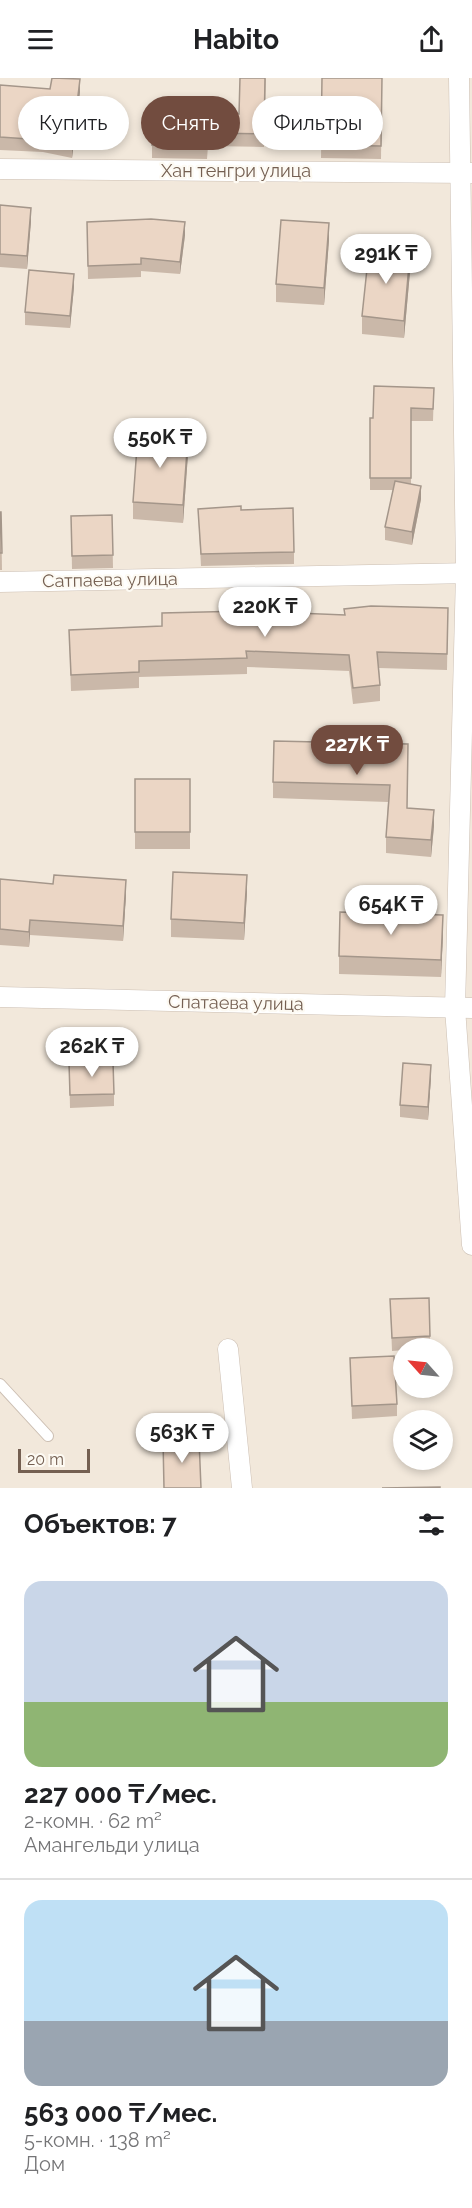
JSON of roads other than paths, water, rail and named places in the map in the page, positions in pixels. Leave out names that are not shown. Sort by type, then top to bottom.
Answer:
[{"type":"street","points":[[459,78],[466,173],[469,573],[464,1008],[472,1245]]},
{"type":"street","name":"Хан тенгри улица","points":[[0,169],[466,173]]},
{"type":"street","name":"Сатпаева улица","points":[[0,582],[469,573]]},
{"type":"street","name":"Спатаева улица","points":[[0,997],[464,1008]]},
{"type":"street","points":[[228,1349],[242,1488]]},
{"type":"lane","points":[[0,1384],[48,1436]]}]
